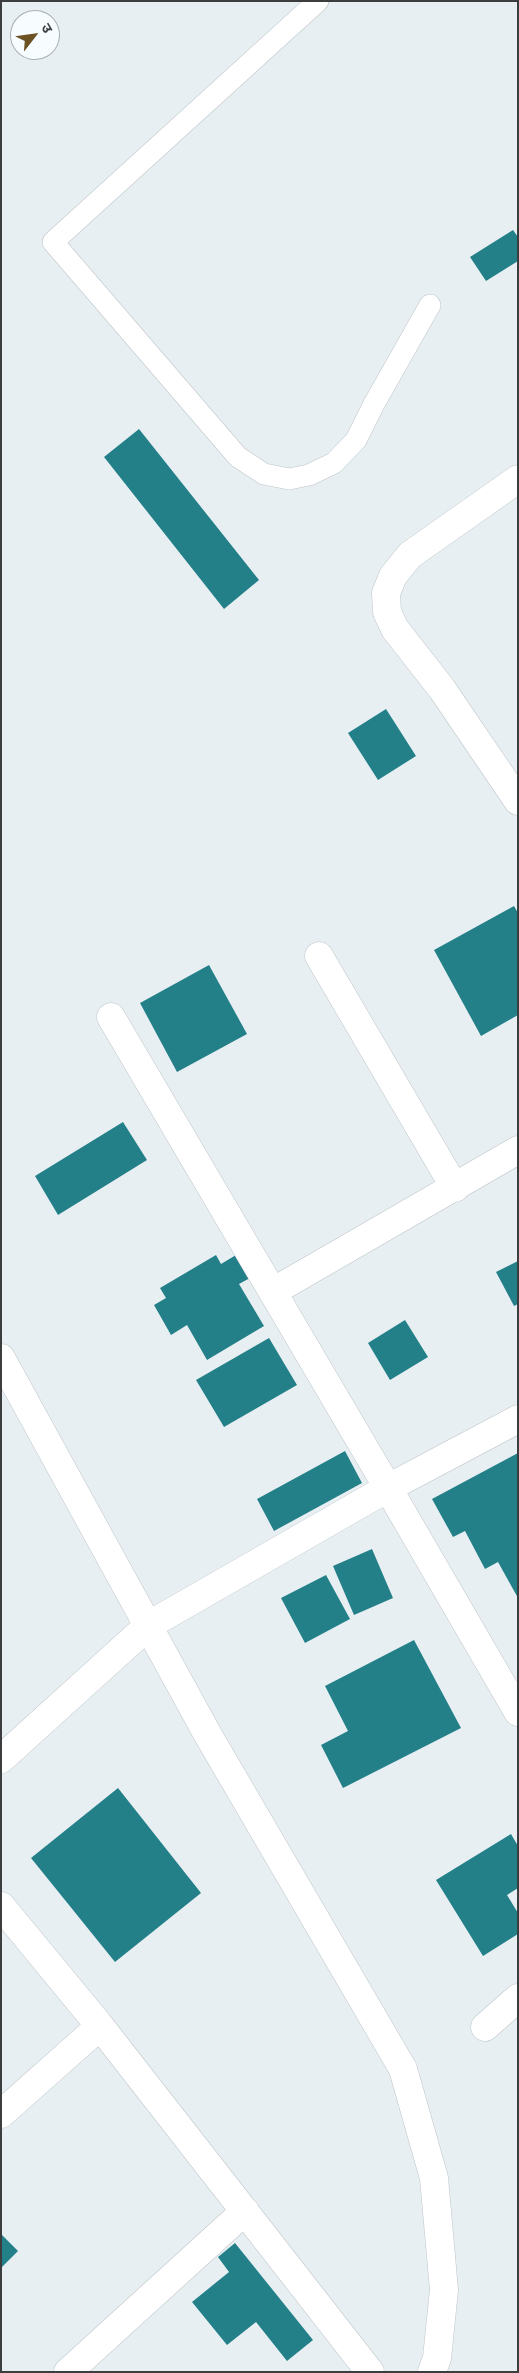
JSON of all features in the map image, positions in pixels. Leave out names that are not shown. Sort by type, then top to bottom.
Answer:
[{"type":"street","points":[[518,479],[410,555],[393,576],[386,594],[387,612],[395,629],[442,689],[518,801]]},
{"type":"street","points":[[319,956],[455,1188]]},
{"type":"street","points":[[111,1017],[274,1291],[518,1712]]},
{"type":"street","points":[[274,1291],[518,1150]]},
{"type":"street","points":[[1,1358],[208,1735],[403,2069],[434,2178],[444,2290],[438,2358],[432,2372]]},
{"type":"street","points":[[1,1759],[149,1625],[388,1488],[518,1419]]},
{"type":"street","points":[[1,1906],[100,2026],[370,2372]]},
{"type":"street","points":[[486,2027],[518,1998]]},
{"type":"street","points":[[1,2114],[100,2026]]},
{"type":"street","points":[[68,2372],[245,2211]]},
{"type":"lane","points":[[318,1],[53,242],[238,457],[264,474],[290,479],[309,475],[334,463],[356,440],[374,404],[430,305]]},
{"type":"building","points":[[513,230],[518,237],[518,261],[486,281],[470,257]]},
{"type":"building","points":[[139,429],[259,580],[224,609],[104,457]]},
{"type":"building","points":[[386,709],[416,756],[378,780],[348,733]]},
{"type":"building","points":[[514,906],[518,913],[518,1015],[481,1036],[434,950]]},
{"type":"building","points":[[209,965],[247,1034],[177,1072],[140,1003]]},
{"type":"building","points":[[123,1122],[147,1160],[58,1215],[35,1176]]},
{"type":"building","points":[[216,1255],[221,1264],[236,1255],[250,1278],[239,1284],[264,1326],[207,1360],[187,1325],[171,1335],[154,1305],[166,1298],[160,1288]]},
{"type":"building","points":[[518,1261],[518,1304],[514,1306],[496,1272]]},
{"type":"building","points":[[405,1320],[428,1357],[390,1380],[368,1343]]},
{"type":"building","points":[[269,1338],[297,1385],[224,1427],[196,1380]]},
{"type":"building","points":[[345,1451],[362,1483],[274,1531],[257,1499]]},
{"type":"building","points":[[518,1453],[518,1598],[498,1562],[485,1569],[465,1531],[453,1537],[432,1499]]},
{"type":"building","points":[[372,1549],[393,1598],[354,1615],[333,1566]]},
{"type":"building","points":[[326,1575],[350,1619],[305,1643],[281,1598]]},
{"type":"building","points":[[414,1640],[461,1728],[343,1788],[321,1745],[348,1731],[325,1686]]},
{"type":"building","points":[[118,1788],[201,1893],[115,1962],[31,1858]]},
{"type":"building","points":[[511,1834],[518,1846],[518,1888],[507,1895],[518,1913],[518,1934],[483,1956],[436,1880]]},
{"type":"building","points":[[1,2234],[18,2251],[1,2268]]},
{"type":"building","points":[[235,2243],[313,2340],[287,2361],[256,2322],[227,2345],[192,2302],[229,2272],[218,2257]]}]
